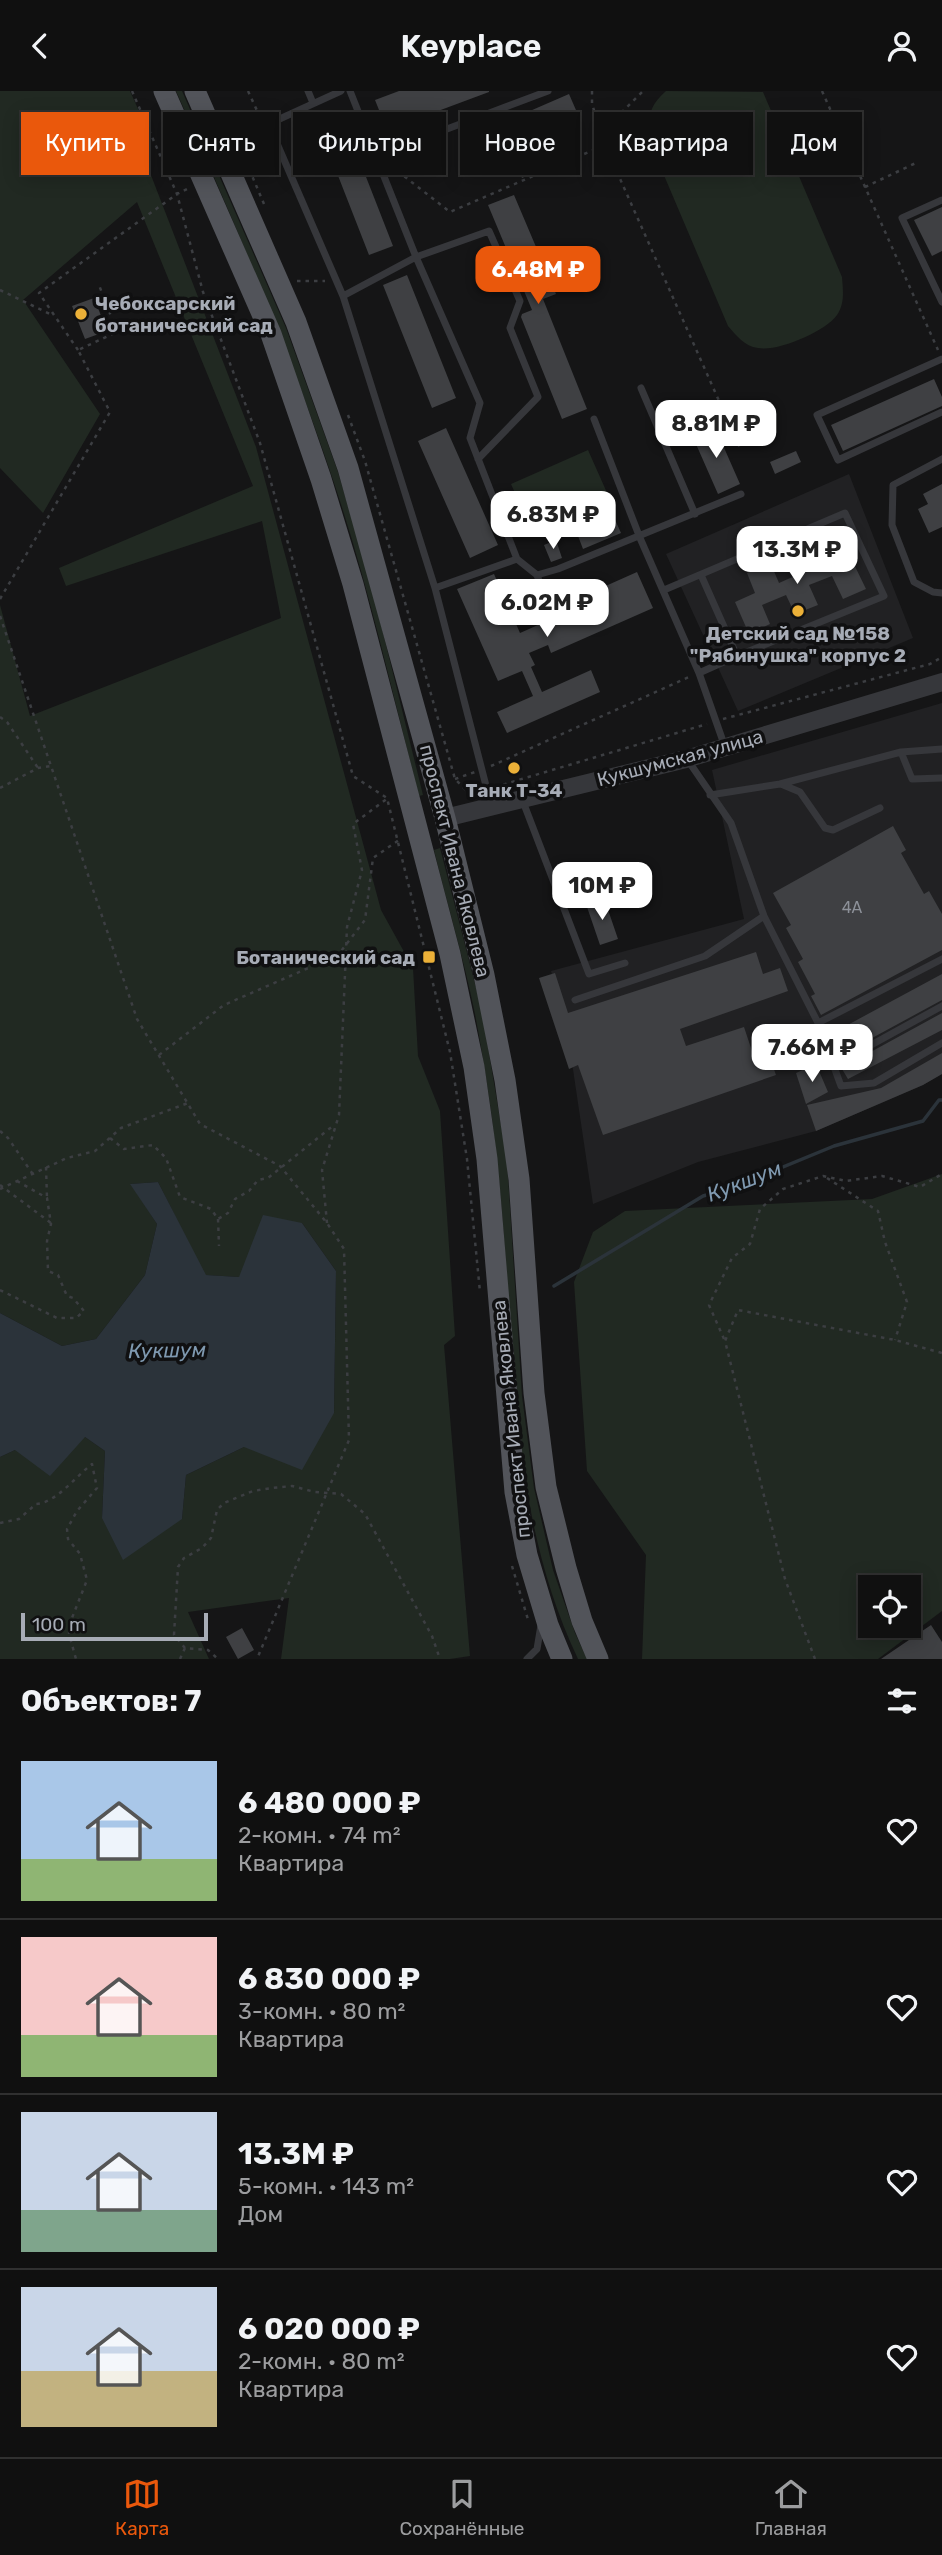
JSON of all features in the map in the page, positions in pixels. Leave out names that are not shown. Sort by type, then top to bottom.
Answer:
[{"type":"main road","name":"проспект Ивана Яковлева","points":[[164,91],[271,334],[321,479],[353,584],[450,954],[474,1067],[487,1159],[518,1556],[548,1625],[551,1655]]},
{"type":"main road","name":"проспект Ивана Яковлева","points":[[195,91],[204,112]]},
{"type":"main road","name":"проспект Ивана Яковлева","points":[[232,175],[296,322],[348,468],[445,818],[484,975],[507,1093],[519,1179],[534,1394],[546,1487],[566,1568],[598,1659]]},
{"type":"main road","name":"Кукшумская улица","points":[[416,826],[445,818]]},
{"type":"street","name":"Кукшумская улица","points":[[445,818],[687,759],[942,682]]},
{"type":"lane","points":[[308,91],[313,103]]},
{"type":"lane","points":[[279,117],[341,91]]},
{"type":"lane","points":[[350,91],[359,112]]},
{"type":"lane","points":[[446,129],[548,91]]},
{"type":"lane","points":[[279,154],[344,296],[435,588],[492,806]]},
{"type":"lane","points":[[385,175],[416,257],[480,403],[470,438],[517,559],[537,575],[548,607]]},
{"type":"lane","points":[[942,200],[902,218],[942,302]]},
{"type":"lane","points":[[344,296],[416,257],[489,231],[520,301],[510,328],[538,397],[478,459]]},
{"type":"lane","points":[[942,359],[817,415],[838,460],[942,412]]},
{"type":"lane","points":[[642,388],[695,514]]},
{"type":"lane","points":[[594,419],[726,748]]},
{"type":"lane","points":[[942,459],[893,485],[891,525],[914,582],[942,593]]},
{"type":"lane","points":[[537,575],[640,537],[741,494]]},
{"type":"lane","points":[[664,590],[845,513],[884,596],[698,673]]},
{"type":"lane","points":[[435,588],[517,559]]},
{"type":"lane","points":[[701,575],[737,656]]},
{"type":"lane","points":[[710,795],[780,783],[901,752],[942,749]]},
{"type":"lane","points":[[901,752],[912,779],[942,778]]},
{"type":"lane","points":[[687,759],[731,823],[764,916],[818,1023],[841,1086],[874,1083],[942,1043]]},
{"type":"lane","points":[[780,783],[800,792],[825,828],[833,831],[880,808]]},
{"type":"lane","points":[[522,798],[589,974],[625,963]]},
{"type":"lane","points":[[575,1000],[705,956],[764,916]]},
{"type":"lane","points":[[818,1023],[942,959]]},
{"type":"lane","points":[[833,1066],[942,1006]]},
{"type":"lane","points":[[527,1659],[551,1655]]},
{"type":"path","points":[[132,91],[177,194],[203,292],[260,443],[353,776],[387,798],[450,1052],[467,1159],[480,1294]]},
{"type":"path","points":[[248,91],[259,112]]},
{"type":"path","points":[[592,91],[595,112]]},
{"type":"path","points":[[622,112],[643,91]]},
{"type":"path","points":[[822,91],[942,359]]},
{"type":"path","points":[[403,175],[450,212],[594,150]]},
{"type":"path","points":[[865,187],[918,162]]},
{"type":"path","points":[[618,175],[740,448]]},
{"type":"path","points":[[0,599],[110,412],[78,350],[39,293],[192,186]]},
{"type":"path","points":[[296,281],[337,281]]},
{"type":"path","points":[[78,350],[117,332],[99,285]]},
{"type":"path","points":[[0,291],[55,316]]},
{"type":"path","points":[[0,615],[137,1020],[200,1123],[280,1166],[327,1223],[344,1249],[349,1440],[257,1659]]},
{"type":"path","points":[[473,795],[455,779],[698,673]]},
{"type":"path","points":[[0,717],[7,722],[38,768]]},
{"type":"path","points":[[0,788],[38,768],[51,766]]},
{"type":"path","points":[[327,1223],[322,1170],[339,1115],[347,927],[362,870],[353,824],[387,798]]},
{"type":"path","points":[[159,1055],[224,1005],[338,955],[365,920],[373,857],[399,840]]},
{"type":"path","points":[[1,1187],[67,1158],[95,1151],[121,1128],[188,1103]]},
{"type":"path","points":[[218,1219],[228,1213],[235,1199],[258,1181],[268,1178],[337,1123]]},
{"type":"path","points":[[0,1131],[9,1138],[32,1174]]},
{"type":"path","points":[[110,1138],[124,1149],[153,1145],[166,1158],[180,1197],[211,1209],[218,1219],[219,1246]]},
{"type":"path","points":[[0,1290],[57,1318],[76,1318],[84,1311],[73,1298],[67,1296],[58,1275],[48,1271],[47,1241],[51,1224],[46,1167]]},
{"type":"path","points":[[815,1659],[785,1579],[725,1341],[709,1305],[732,1258],[750,1244],[760,1209],[783,1189],[823,1176],[846,1181],[882,1176],[920,1187],[942,1174]]},
{"type":"path","points":[[823,1176],[878,1212],[885,1242],[907,1302],[895,1340]]},
{"type":"path","points":[[17,1181],[47,1198]]},
{"type":"path","points":[[1,1187],[51,1224]]},
{"type":"path","points":[[725,1341],[738,1310],[895,1340],[942,1353]]},
{"type":"path","points":[[0,1523],[19,1519],[36,1504],[46,1504],[92,1464],[97,1488],[77,1511],[67,1529],[68,1539],[80,1554],[87,1580],[70,1623],[69,1634],[76,1659]]},
{"type":"path","points":[[218,1659],[208,1650],[185,1647],[174,1635],[178,1567],[184,1558],[202,1548],[211,1538],[217,1510],[224,1503],[272,1487],[292,1486],[315,1492],[341,1494],[365,1514],[432,1636],[440,1659]]},
{"type":"path","points":[[518,1556],[515,1582],[551,1655]]},
{"type":"path","points":[[180,1659],[185,1647]]},
{"type":"shaded area","points":[[0,91],[130,91],[139,112],[21,112],[21,175],[149,175],[149,170],[256,447],[381,910],[413,968],[418,1056],[440,1111],[455,1336],[444,1345],[470,1656],[450,1659],[281,1659],[289,1598],[188,1612],[209,1659],[0,1659],[0,1457],[15,1450],[85,1437],[105,1451],[102,1518],[182,1519],[186,1475],[244,1447],[334,1413],[336,1271],[302,1223],[239,1277],[205,1275],[158,1182],[131,1184],[157,1224],[145,1275],[96,1339],[62,1346],[0,1313],[0,605],[30,716],[281,618],[262,521],[66,586],[59,568],[253,486],[137,202],[23,300],[100,414],[43,513],[0,468]]},
{"type":"shaded area","points":[[176,91],[182,91],[191,112],[185,112]]},
{"type":"shaded area","points":[[666,91],[763,92],[772,112],[767,112],[767,175],[798,175],[842,277],[841,306],[831,321],[812,334],[789,344],[767,348],[749,345],[728,326],[664,175],[753,175],[753,112],[651,112]]},
{"type":"shaded area","points":[[149,134],[151,138],[149,170]]},
{"type":"shaded area","points":[[213,175],[219,175],[286,328],[338,472],[371,584],[423,795],[419,796],[344,514],[296,377]]},
{"type":"shaded area","points":[[588,450],[608,495],[531,529],[511,484]]},
{"type":"shaded area","name":"Детский сад №158 \"Рябинушка\" корпус 2","points":[[849,474],[913,638],[738,711],[666,554]]},
{"type":"shaded area","points":[[942,703],[942,1074],[923,1085],[816,1131],[698,1162],[593,1204],[567,1029],[551,971],[744,919],[712,770]]},
{"type":"shaded area","points":[[440,848],[482,1011],[507,1161],[522,1396],[534,1488],[553,1570],[587,1659],[578,1659],[554,1600],[537,1539],[525,1477],[511,1351],[493,1124],[471,993],[434,850]]},
{"type":"shaded area","points":[[942,1174],[942,1611],[921,1627],[921,1575],[858,1575],[858,1638],[906,1638],[878,1659],[642,1659],[646,1555],[587,1471],[574,1282],[593,1232],[625,1211],[872,1199]]},
{"type":"water","points":[[158,1182],[206,1275],[239,1277],[263,1215],[302,1223],[336,1271],[334,1413],[302,1470],[244,1447],[186,1475],[182,1519],[123,1560],[102,1518],[105,1451],[85,1437],[50,1476],[15,1450],[0,1457],[0,1313],[62,1346],[96,1339],[145,1275],[157,1224],[130,1184]]},
{"type":"building","points":[[399,91],[489,91],[435,112],[380,112],[375,100]]},
{"type":"building","points":[[569,94],[577,112],[528,112]]},
{"type":"building","points":[[338,175],[365,175],[393,246],[369,255]]},
{"type":"building","points":[[514,195],[556,294],[543,299],[587,409],[562,419],[521,317],[532,310],[488,205]]},
{"type":"building","points":[[942,207],[942,251],[932,256],[914,220]]},
{"type":"building","points":[[407,275],[456,398],[432,408],[383,285]]},
{"type":"building","points":[[94,298],[107,331],[85,339],[72,306]]},
{"type":"building","points":[[934,379],[942,397],[942,406],[843,451],[831,425]]},
{"type":"building","points":[[714,425],[740,484],[718,494],[692,435]]},
{"type":"building","points":[[446,428],[498,545],[470,558],[418,441]]},
{"type":"building","points":[[796,451],[801,462],[775,474],[770,462]]},
{"type":"building","points":[[942,484],[942,527],[929,533],[918,509],[928,504],[923,494]]},
{"type":"building","points":[[612,513],[621,533],[583,549],[575,528]]},
{"type":"building","points":[[556,540],[562,558],[551,562],[544,545]]},
{"type":"building","points":[[821,543],[830,563],[849,554],[866,589],[843,599],[832,576],[809,585],[818,605],[795,614],[786,595],[762,605],[770,624],[749,634],[735,602],[755,593],[747,573],[770,562],[779,583],[806,571],[798,552]]},
{"type":"building","points":[[637,572],[653,608],[551,653],[548,645],[529,653],[535,665],[531,667],[542,692],[591,670],[600,692],[507,733],[497,712],[533,696],[522,671],[498,681],[457,589],[494,574],[520,633],[538,625],[535,617]]},
{"type":"building","points":[[893,826],[906,850],[901,853],[924,894],[929,891],[942,914],[942,950],[821,1015],[811,996],[815,994],[798,962],[803,959],[786,928],[791,925],[773,893]]},
{"type":"building","points":[[604,898],[618,939],[600,945],[586,904]]},
{"type":"building","points":[[756,952],[763,974],[780,968],[788,991],[680,1029],[686,1046],[744,1027],[756,1063],[770,1058],[776,1075],[603,1135],[578,1065],[569,1069],[539,978],[555,973],[568,1013]]},
{"type":"building","points":[[942,974],[942,1000],[839,1056],[829,1035]]},
{"type":"building","points":[[942,1013],[942,1030],[848,1079],[842,1069],[845,1066]]},
{"type":"building","points":[[942,1053],[942,1074],[923,1085],[816,1131],[807,1105],[881,1088]]},
{"type":"building","points":[[816,1064],[828,1092],[806,1104],[796,1073]]},
{"type":"building","points":[[931,1625],[942,1642],[942,1659],[881,1659],[912,1638],[921,1638],[921,1632]]},
{"type":"building","points":[[242,1628],[254,1650],[238,1659],[226,1637]]},
{"type":"waterway","name":"Кукшум","points":[[554,1286],[703,1196],[734,1187],[834,1146],[923,1121],[939,1100],[942,1100]]},
{"type":"place","name":"Чебоксарский ботанический сад","points":[[81,314]]},
{"type":"place","name":"Детский сад №158 \"Рябинушка\" корпус 2","points":[[798,611]]},
{"type":"place","name":"Танк Т-34","points":[[514,768]]},
{"type":"place","name":"Ботанический сад","points":[[429,957]]}]
